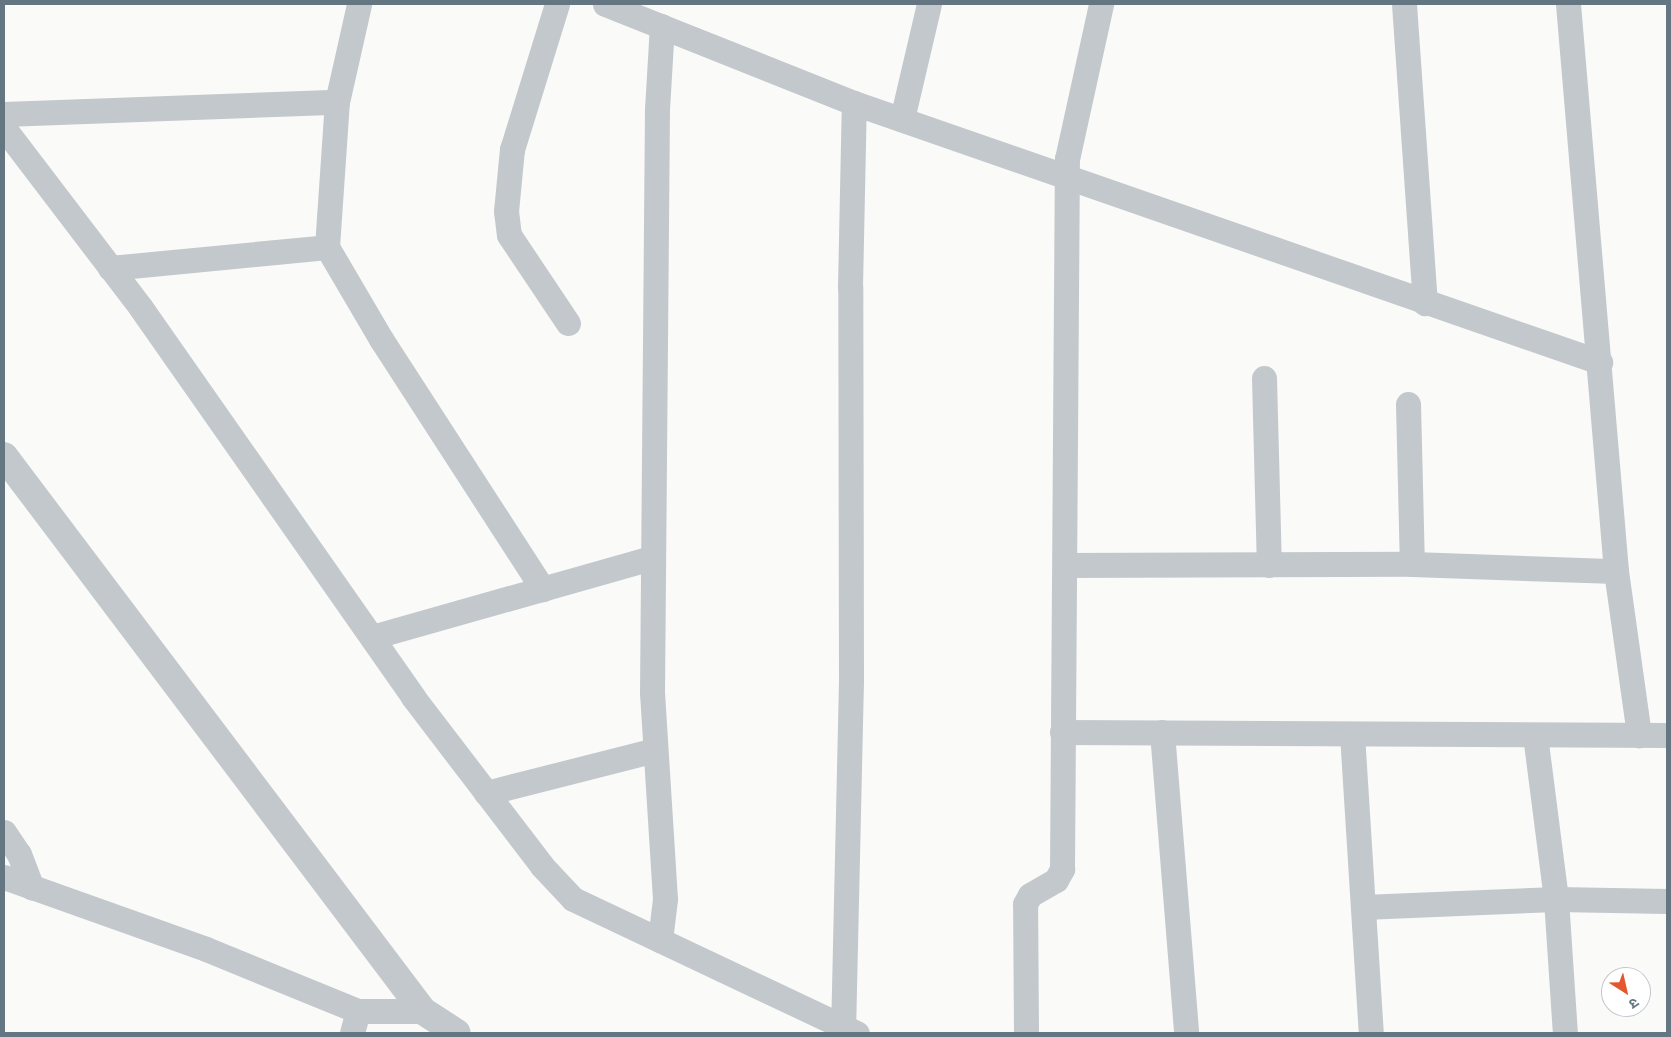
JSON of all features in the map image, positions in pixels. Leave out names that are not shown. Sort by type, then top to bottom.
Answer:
[{"type":"street","points":[[359,4],[337,102],[327,247],[381,338],[543,589]]},
{"type":"street","points":[[557,4],[512,149],[506,211],[509,235],[568,323]]},
{"type":"street","points":[[605,4],[854,103],[1425,303],[1600,362]]},
{"type":"street","points":[[902,119],[929,4]]},
{"type":"street","points":[[1026,1033],[1025,904],[1030,895],[1056,880],[1062,869],[1066,176],[1067,159],[1101,4]]},
{"type":"street","points":[[1404,4],[1425,303]]},
{"type":"street","points":[[1568,4],[1600,362],[1616,571],[1639,735]]},
{"type":"street","points":[[660,940],[665,899],[652,693],[652,558],[657,109],[662,26]]},
{"type":"street","points":[[4,114],[337,102]]},
{"type":"street","points":[[4,128],[110,268],[372,637],[542,866],[573,899],[848,1031],[851,682],[850,287],[854,103]]},
{"type":"street","points":[[110,268],[327,247]]},
{"type":"street","points":[[1264,378],[1269,565]]},
{"type":"street","points":[[1408,404],[1412,564]]},
{"type":"street","points":[[4,456],[423,1011],[457,1033]]},
{"type":"street","points":[[372,637],[652,558]]},
{"type":"street","points":[[1065,565],[1412,564],[1616,571]]},
{"type":"street","points":[[1062,732],[1667,735]]},
{"type":"street","points":[[1162,732],[1186,1033]]},
{"type":"street","points":[[1352,734],[1371,1033]]},
{"type":"street","points":[[1535,735],[1556,899],[1565,1033]]},
{"type":"street","points":[[486,792],[655,750]]},
{"type":"street","points":[[4,832],[19,854],[32,888]]},
{"type":"street","points":[[4,877],[206,948],[355,1022],[423,1011]]},
{"type":"street","points":[[1363,907],[1556,899],[1667,901]]}]
